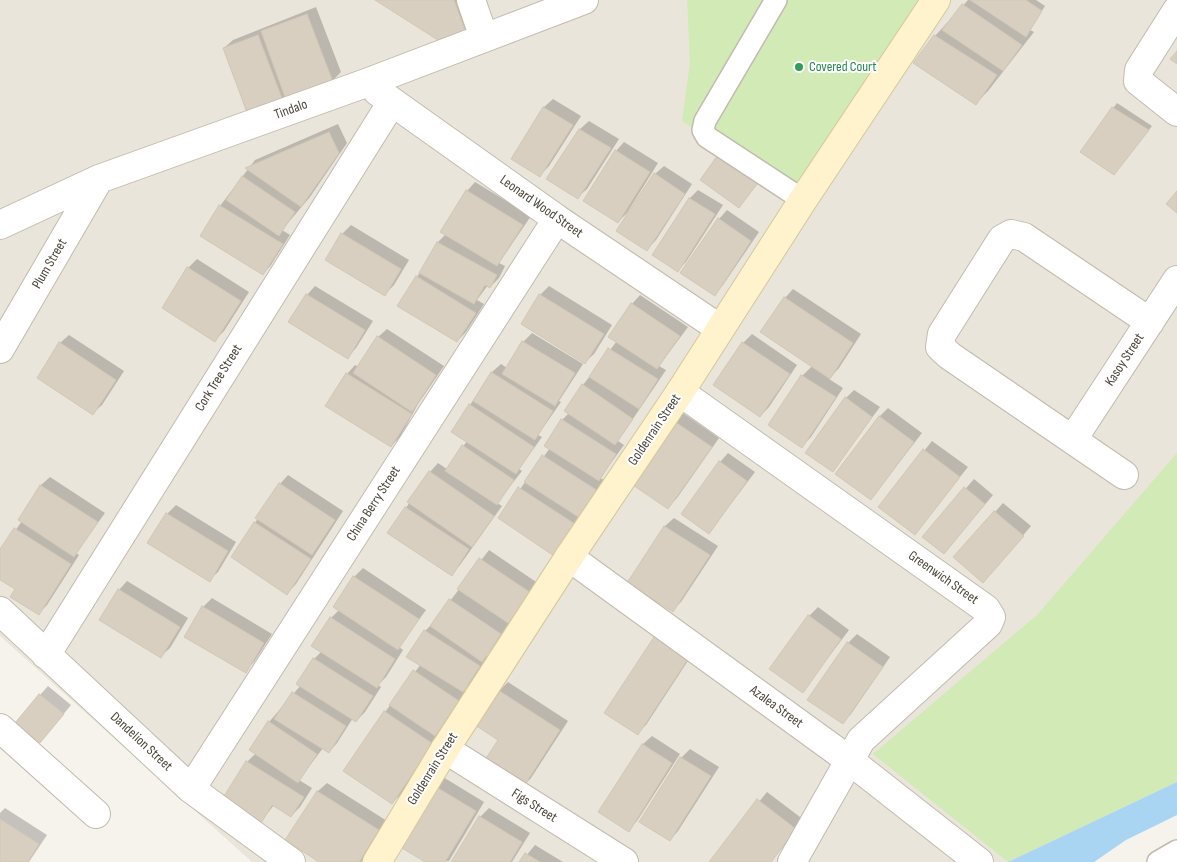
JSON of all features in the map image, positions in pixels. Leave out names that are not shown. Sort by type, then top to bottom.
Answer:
[{"type":"street","points":[[471,0],[484,38]]},
{"type":"street","name":"Tindalo","points":[[0,224],[99,180],[366,83],[584,0]]},
{"type":"street","name":"Goldenrain Street","points":[[377,862],[445,749],[569,557],[680,392],[719,328],[936,0]]},
{"type":"street","points":[[1177,10],[1138,70],[1138,81],[1177,112]]},
{"type":"street","name":"Leonard Wood Street","points":[[366,83],[557,219],[719,328]]},
{"type":"street","name":"Cork Tree Street","points":[[46,655],[392,102]]},
{"type":"street","name":"Plum Street","points":[[0,349],[99,180]]},
{"type":"street","name":"China Berry Street","points":[[191,789],[557,219]]},
{"type":"street","points":[[1124,475],[940,347],[942,334],[1002,239],[1011,234],[1024,237],[1150,322]]},
{"type":"street","name":"Kasoy Street","points":[[1073,440],[1177,280]]},
{"type":"street","name":"Greenwich Street","points":[[680,392],[986,609],[991,617],[988,624],[861,740],[792,862]]},
{"type":"street","name":"Azalea Street","points":[[569,557],[849,760],[980,862]]},
{"type":"street","name":"Dandelion Street","points":[[0,611],[191,789],[291,862]]},
{"type":"street","points":[[0,728],[96,814]]},
{"type":"street","name":"Figs Street","points":[[445,749],[624,862]]},
{"type":"lane","points":[[776,0],[705,121],[703,130],[707,137],[803,200]]},
{"type":"lane","points":[[1158,862],[1177,851]]},
{"type":"shaded area","points":[[0,0],[1177,0],[1177,782],[1007,862],[252,862],[0,636]]},
{"type":"green space","points":[[687,0],[922,0],[799,196],[682,121],[690,62]]},
{"type":"green space","points":[[1177,453],[1177,782],[1008,862],[873,754],[1037,615]]},
{"type":"water","points":[[1177,782],[1177,815],[1126,840],[1094,862],[1008,862]]},
{"type":"building","points":[[375,0],[454,0],[467,36],[444,44]]},
{"type":"building","points":[[970,0],[1026,0],[1042,11],[1026,37]]},
{"type":"building","points":[[962,4],[1022,45],[1003,71],[942,30]]},
{"type":"building","points":[[307,14],[333,82],[286,100],[261,31]]},
{"type":"building","points":[[258,35],[283,101],[248,115],[223,48]]},
{"type":"building","points":[[934,35],[997,75],[976,105],[913,63]]},
{"type":"building","points":[[1177,51],[1177,64],[1170,59]]},
{"type":"building","points":[[543,107],[573,125],[540,177],[511,159]]},
{"type":"building","points":[[1112,107],[1149,130],[1114,175],[1080,152]]},
{"type":"building","points":[[579,129],[611,148],[578,199],[546,179]]},
{"type":"building","points":[[329,132],[339,153],[301,207],[245,168]]},
{"type":"building","points":[[615,150],[650,172],[618,223],[583,201]]},
{"type":"building","points":[[720,152],[760,180],[739,208],[700,180]]},
{"type":"building","points":[[654,173],[685,194],[647,251],[616,231]]},
{"type":"building","points":[[242,176],[295,212],[279,236],[226,200]]},
{"type":"building","points":[[466,190],[523,225],[497,266],[440,232]]},
{"type":"building","points":[[1177,191],[1177,213],[1166,204]]},
{"type":"building","points":[[689,198],[715,214],[678,272],[652,255]]},
{"type":"building","points":[[219,205],[283,244],[263,275],[200,236]]},
{"type":"building","points":[[718,218],[751,241],[715,296],[680,273]]},
{"type":"building","points":[[341,233],[401,269],[385,296],[325,260]]},
{"type":"building","points":[[437,242],[497,275],[490,288],[485,285],[474,304],[419,273]]},
{"type":"building","points":[[187,267],[241,301],[215,342],[162,308]]},
{"type":"building","points":[[416,276],[476,313],[457,342],[397,306]]},
{"type":"building","points":[[306,294],[365,330],[348,359],[288,322]]},
{"type":"building","points":[[539,294],[604,334],[585,364],[521,324]]},
{"type":"building","points":[[784,297],[853,343],[830,379],[760,332]]},
{"type":"building","points":[[631,303],[680,336],[657,369],[608,337]]},
{"type":"building","points":[[377,336],[436,375],[412,412],[353,373]]},
{"type":"building","points":[[522,341],[575,373],[555,406],[502,374]]},
{"type":"building","points":[[59,342],[116,380],[93,415],[37,378]]},
{"type":"building","points":[[742,342],[790,374],[760,417],[713,385]]},
{"type":"building","points":[[608,348],[658,379],[639,409],[589,377]]},
{"type":"building","points":[[491,372],[553,411],[535,440],[473,401]]},
{"type":"building","points":[[346,373],[412,414],[391,447],[325,406]]},
{"type":"building","points":[[801,375],[836,397],[802,448],[768,425]]},
{"type":"building","points":[[582,384],[633,419],[615,445],[564,411]]},
{"type":"building","points":[[845,397],[872,417],[833,472],[805,453]]},
{"type":"building","points":[[469,404],[534,447],[516,474],[451,432]]},
{"type":"building","points":[[879,416],[914,442],[871,500],[835,474]]},
{"type":"building","points":[[561,419],[616,454],[599,481],[544,446]]},
{"type":"building","points":[[671,419],[712,447],[668,509],[627,481]]},
{"type":"building","points":[[462,445],[514,480],[497,505],[445,471]]},
{"type":"building","points":[[923,449],[960,477],[915,535],[878,507]]},
{"type":"building","points":[[542,455],[598,491],[580,518],[524,482]]},
{"type":"building","points":[[719,461],[747,481],[709,534],[681,514]]},
{"type":"building","points":[[429,471],[494,516],[472,547],[407,502]]},
{"type":"building","points":[[279,483],[335,520],[312,555],[255,518]]},
{"type":"building","points":[[40,485],[98,522],[74,557],[18,520]]},
{"type":"building","points":[[518,487],[578,526],[557,558],[498,518]]},
{"type":"building","points":[[964,487],[985,504],[944,554],[922,537]]},
{"type":"building","points":[[405,507],[469,549],[452,576],[387,533]]},
{"type":"building","points":[[994,511],[1024,536],[983,583],[953,557]]},
{"type":"building","points":[[166,513],[228,551],[210,582],[147,543]]},
{"type":"building","points":[[254,522],[311,559],[287,595],[231,557]]},
{"type":"building","points":[[664,526],[710,555],[673,612],[627,583]]},
{"type":"building","points":[[14,528],[71,564],[39,615],[10,597],[15,589],[0,580],[0,549]]},
{"type":"building","points":[[479,558],[534,595],[514,627],[457,589]]},
{"type":"building","points":[[353,576],[419,619],[398,650],[333,607]]},
{"type":"building","points":[[118,589],[180,627],[161,658],[99,620]]},
{"type":"building","points":[[449,599],[501,634],[482,662],[430,626]]},
{"type":"building","points":[[202,606],[264,643],[246,673],[184,637]]},
{"type":"building","points":[[808,615],[841,639],[803,693],[769,669]]},
{"type":"building","points":[[330,617],[395,659],[377,688],[311,646]]},
{"type":"building","points":[[424,630],[480,666],[463,692],[406,657]]},
{"type":"building","points":[[656,634],[690,656],[638,735],[604,713]]},
{"type":"building","points":[[847,642],[883,667],[843,724],[807,700]]},
{"type":"building","points":[[313,658],[373,696],[356,722],[296,684]]},
{"type":"building","points":[[413,670],[459,701],[435,736],[389,705]]},
{"type":"building","points":[[498,690],[560,730],[522,789],[483,763],[498,740],[475,725]]},
{"type":"building","points":[[292,692],[346,726],[329,753],[274,719]]},
{"type":"building","points":[[39,694],[64,714],[40,743],[15,723]]},
{"type":"building","points":[[384,711],[433,744],[392,804],[343,771]]},
{"type":"building","points":[[268,721],[317,754],[298,783],[249,750]]},
{"type":"building","points":[[642,744],[672,763],[629,832],[598,812]]},
{"type":"building","points":[[680,757],[711,776],[670,841],[639,822]]},
{"type":"building","points":[[246,761],[304,797],[291,817],[272,805],[260,825],[221,801]]},
{"type":"building","points":[[433,785],[476,811],[445,862],[425,862],[397,845]]},
{"type":"building","points":[[317,791],[379,830],[359,862],[319,862],[285,840]]},
{"type":"building","points":[[757,799],[796,829],[771,862],[709,862]]},
{"type":"building","points":[[479,816],[522,842],[510,862],[451,862]]},
{"type":"building","points":[[0,819],[39,844],[28,862],[0,862]]},
{"type":"building","points":[[525,853],[540,862],[519,862]]},
{"type":"place","name":"Covered Court","points":[[799,67]]}]
